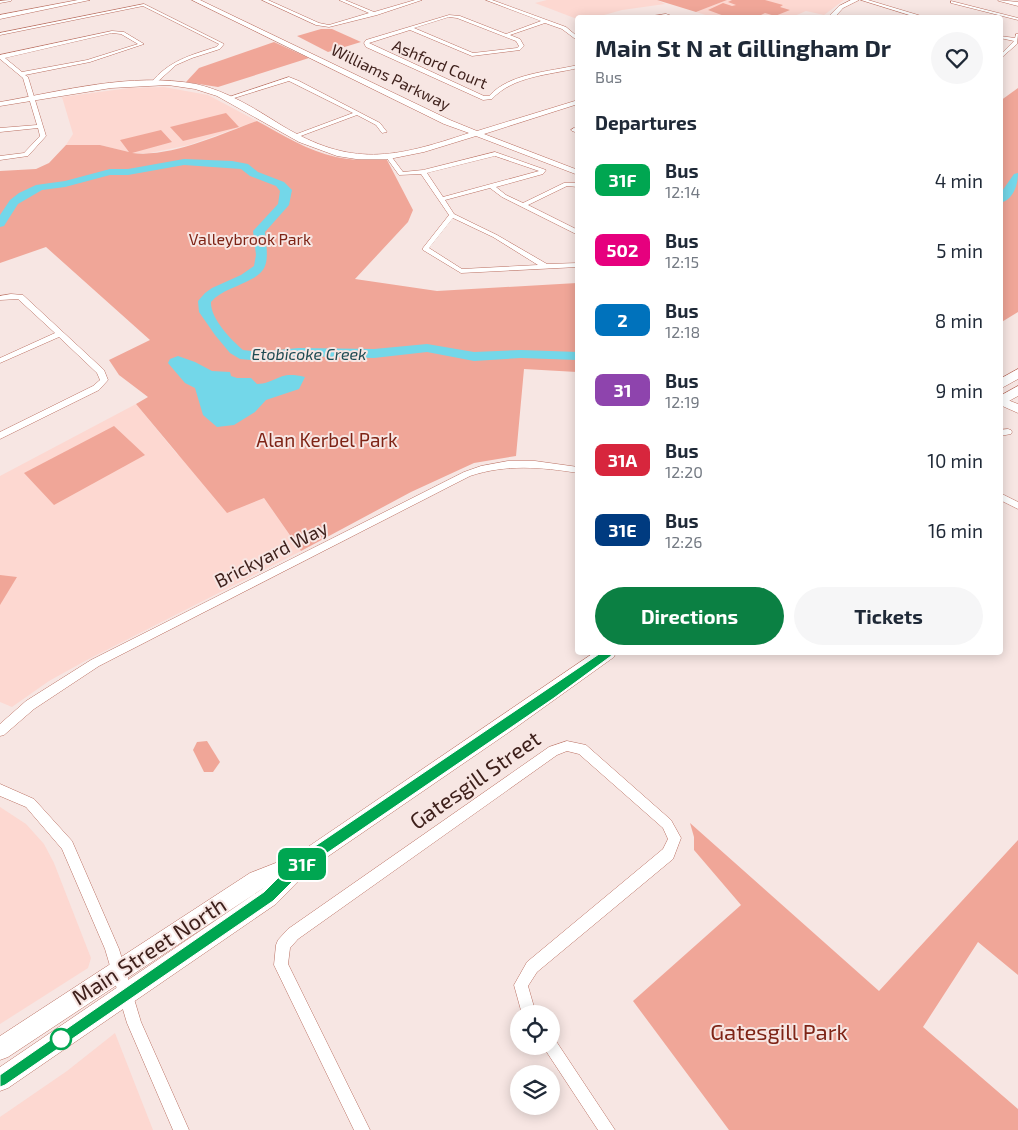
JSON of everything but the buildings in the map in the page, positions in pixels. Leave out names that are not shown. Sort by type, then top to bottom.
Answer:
[{"type":"main road","points":[[0,17],[87,0]]},
{"type":"main road","name":"Williams Parkway","points":[[195,0],[478,132],[575,171]]},
{"type":"main road","name":"Williams Parkway","points":[[207,0],[478,132],[575,165]]},
{"type":"main road","points":[[833,15],[841,7],[856,0]]},
{"type":"main road","points":[[1001,0],[1018,4]]},
{"type":"main road","points":[[0,104],[102,87],[154,83],[198,87],[229,98],[296,136],[335,154],[389,157],[424,151],[478,132],[575,103]]},
{"type":"main road","points":[[1003,383],[1018,373]]},
{"type":"main road","points":[[1007,397],[1018,410]]},
{"type":"main road","name":"Main Street North","points":[[0,1080],[269,897],[304,861],[509,722],[604,655]]},
{"type":"main road","name":"Main Street North","points":[[0,1049],[256,880],[304,861]]},
{"type":"street","points":[[0,2],[9,0]]},
{"type":"street","points":[[264,0],[324,26],[334,26],[420,0]]},
{"type":"street","points":[[341,0],[375,14]]},
{"type":"street","points":[[488,0],[575,33]]},
{"type":"street","points":[[496,3],[506,0]]},
{"type":"street","points":[[864,0],[916,15]]},
{"type":"street","points":[[953,2],[1003,15]]},
{"type":"street","points":[[0,34],[144,5],[221,42],[222,45],[218,48],[184,58],[171,65],[160,74],[154,83]]},
{"type":"street","points":[[1003,15],[1018,19]]},
{"type":"street","points":[[453,16],[518,40],[522,47],[476,56],[410,28],[443,17],[453,16]]},
{"type":"street","points":[[506,35],[546,21]]},
{"type":"street","name":"Ashford Court","points":[[410,28],[368,41],[366,45],[483,98],[490,98],[500,88],[536,75],[575,67]]},
{"type":"street","points":[[0,56],[112,32],[122,32],[142,44],[88,61],[20,74]]},
{"type":"street","points":[[1003,37],[1017,37]]},
{"type":"street","points":[[1003,54],[1017,37]]},
{"type":"street","points":[[0,56],[25,77],[43,136],[26,155],[0,158]]},
{"type":"street","points":[[229,98],[289,80],[297,82],[358,113],[378,124],[384,132]]},
{"type":"street","points":[[296,136],[358,113]]},
{"type":"street","points":[[0,130],[40,126]]},
{"type":"street","points":[[389,157],[401,174],[424,172],[495,154],[543,170],[541,173],[442,199]]},
{"type":"street","points":[[424,172],[452,215],[494,236],[546,267]]},
{"type":"street","points":[[523,205],[566,184],[575,185]]},
{"type":"street","points":[[492,187],[504,196],[575,231]]},
{"type":"street","points":[[452,215],[425,249],[461,271],[575,266]]},
{"type":"street","points":[[0,298],[20,297],[101,372],[104,380],[96,388],[0,436]]},
{"type":"street","points":[[0,361],[59,334]]},
{"type":"street","name":"Brickyard Way","points":[[0,731],[30,704],[95,663],[467,474],[501,463],[520,463],[575,470]]},
{"type":"street","points":[[1003,498],[1018,506]]},
{"type":"street","name":"Gatesgill Street","points":[[362,1130],[281,965],[283,945],[293,934],[552,751],[567,746],[582,748],[667,824],[675,838],[668,854],[532,967],[521,985],[527,1005]]},
{"type":"street","points":[[0,790],[30,803],[67,844],[112,949],[134,1023],[181,1130]]},
{"type":"street","points":[[557,1055],[607,1130]]},
{"type":"shaded area","points":[[547,0],[657,0],[665,4],[622,10],[604,15],[575,15],[575,18],[535,3]]},
{"type":"shaded area","points":[[727,0],[844,0],[824,15],[806,11],[797,15],[706,15],[696,12]]},
{"type":"shaded area","points":[[164,87],[208,95],[257,121],[189,145],[150,153],[133,153],[100,145],[66,145],[73,134],[62,97],[129,88]]},
{"type":"shaded area","points":[[136,404],[177,454],[264,498],[301,551],[85,661],[49,681],[12,707],[0,702],[0,476]]},
{"type":"shaded area","points":[[0,807],[26,824],[44,844],[54,863],[91,958],[88,968],[0,1024]]},
{"type":"shaded area","points":[[115,1033],[153,1130],[0,1130],[0,1117],[67,1071]]},
{"type":"green space","points":[[657,0],[727,0],[696,12]]},
{"type":"green space","points":[[732,0],[765,0],[783,5],[780,7],[790,10],[778,15],[765,13],[761,15],[722,15],[708,10],[723,3],[732,6],[736,5],[728,2]]},
{"type":"green space","points":[[321,29],[332,29],[361,42],[328,52],[297,36]]},
{"type":"green space","points":[[274,42],[309,58],[218,87],[186,82],[199,68]]},
{"type":"green space","points":[[1018,88],[1018,312],[1003,321],[1003,99]]},
{"type":"green space","points":[[226,113],[239,127],[183,141],[170,127]]},
{"type":"green space","name":"Valleybrook Park","points":[[257,121],[296,142],[336,157],[387,160],[413,210],[408,222],[355,279],[437,291],[575,283],[575,372],[524,369],[516,456],[474,463],[411,492],[301,551],[264,498],[227,513],[136,404],[148,397],[119,375],[109,360],[150,340],[46,247],[0,263],[0,171],[36,169],[49,163],[66,145],[100,145],[129,152],[120,140],[161,130],[172,142],[132,153],[163,152],[212,138]]},
{"type":"green space","points":[[114,426],[145,455],[54,505],[24,473]]},
{"type":"green space","points":[[0,575],[17,577],[0,605]]},
{"type":"green space","points":[[207,741],[220,762],[213,772],[204,772],[193,750],[197,742]]},
{"type":"green space","name":"Gatesgill Park","points":[[690,823],[879,991],[1018,840],[1018,975],[978,942],[923,1027],[1018,1109],[1018,1130],[729,1130],[633,1001],[741,905],[694,850],[694,837]]},
{"type":"water","points":[[178,356],[212,371],[230,372],[231,376],[237,378],[251,378],[257,384],[289,375],[305,377],[299,389],[266,400],[255,412],[234,425],[217,427],[203,415],[195,388],[185,383],[168,363],[170,359]]},
{"type":"waterway","name":"Etobicoke Creek","points":[[0,224],[14,202],[23,195],[40,187],[65,184],[110,172],[128,172],[184,162],[244,166],[254,174],[280,184],[286,190],[283,205],[259,231],[262,255],[259,268],[245,278],[217,291],[205,301],[204,308],[209,318],[238,353],[253,357],[291,352],[374,354],[427,348],[474,356],[521,354],[575,356]]},
{"type":"waterway","name":"Etobicoke Creek","points":[[1003,197],[1018,176]]},
{"type":"bus line","name":"31F","points":[[0,1080],[269,897],[304,861],[550,694],[604,655]]},
{"type":"park label","name":"Alan Kerbel Park","points":[[327,440]]}]
